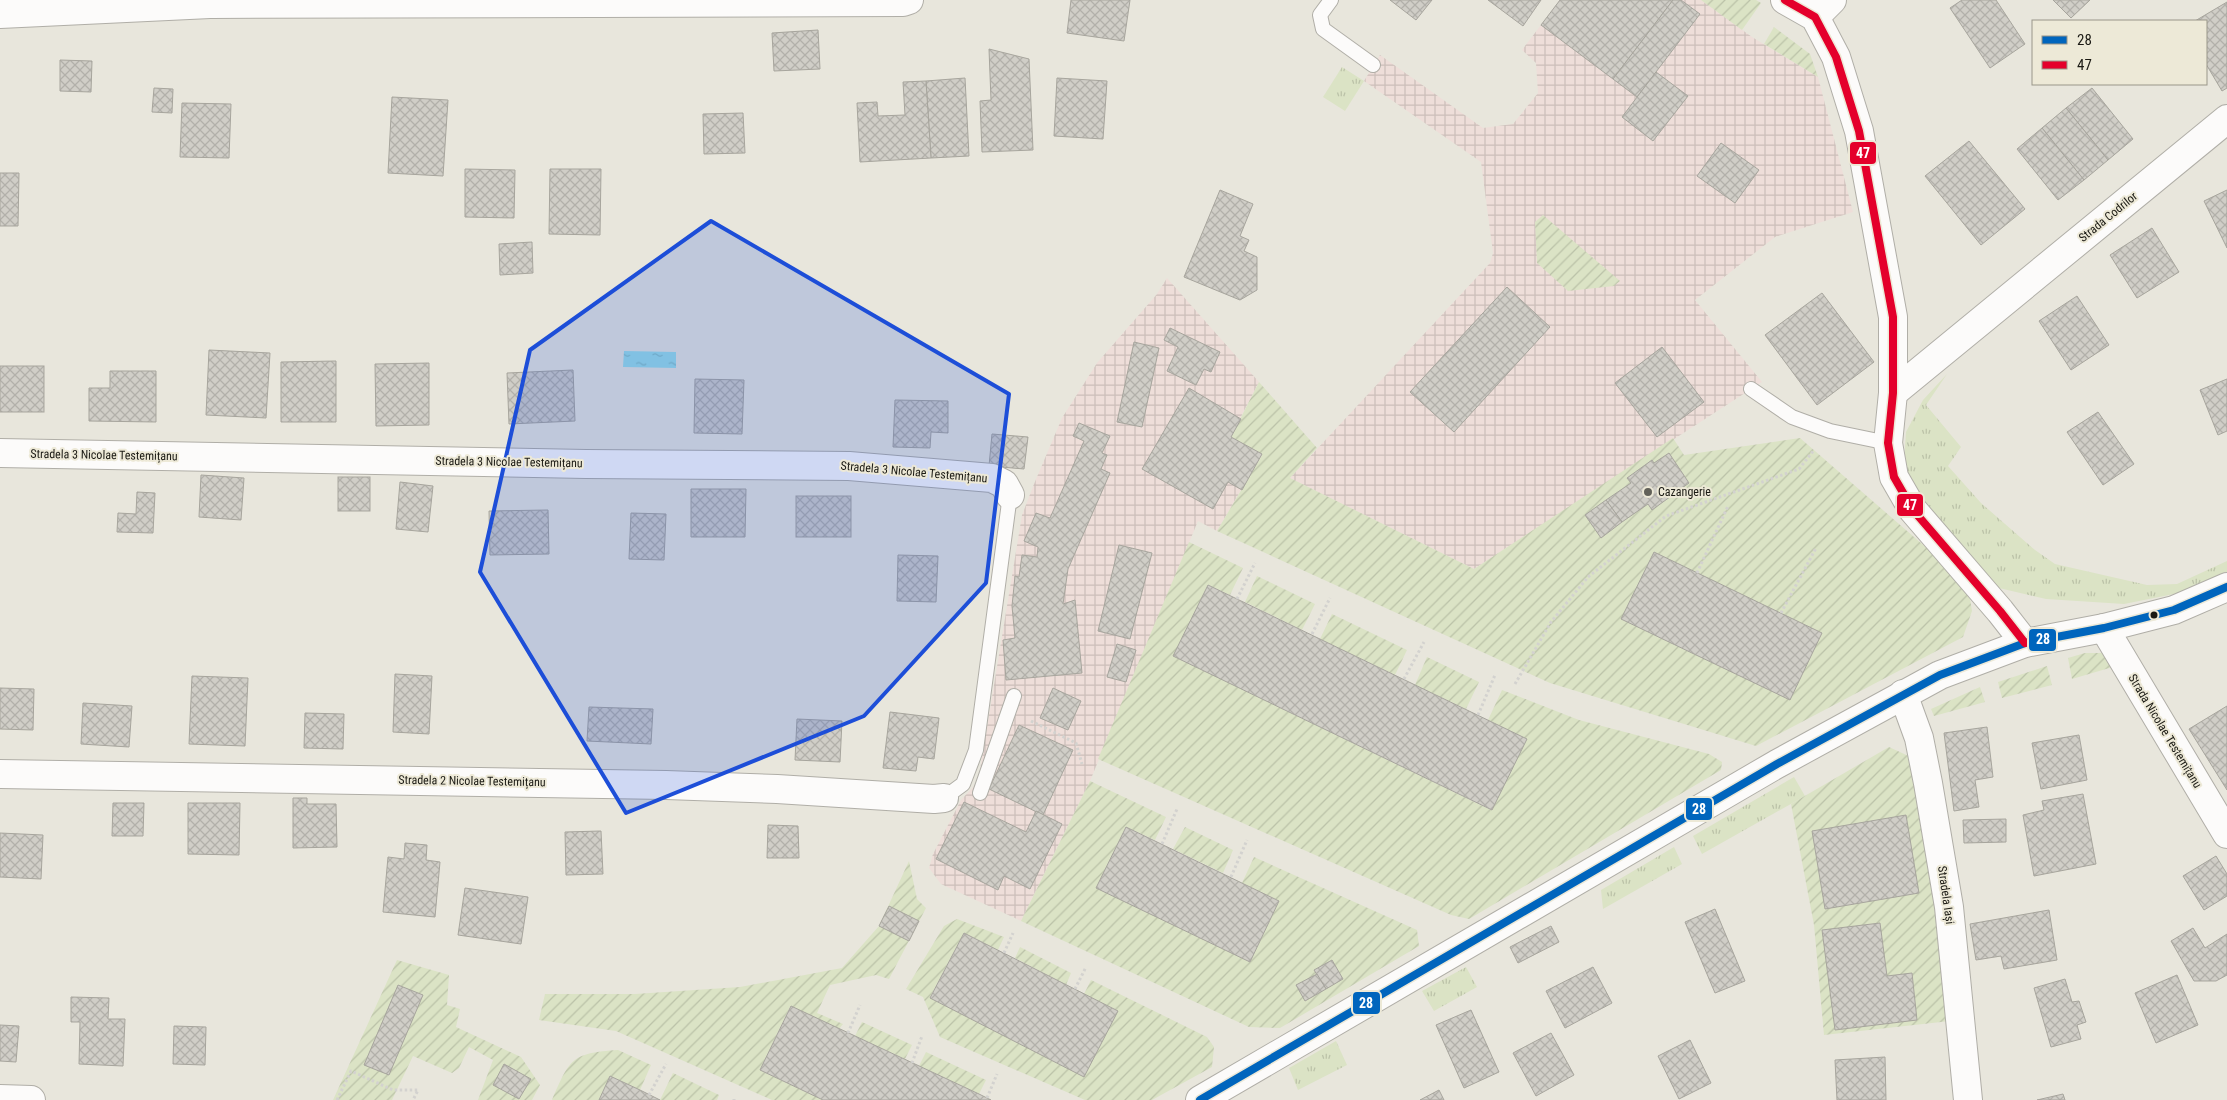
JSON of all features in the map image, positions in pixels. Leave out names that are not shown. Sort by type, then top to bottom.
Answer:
[{"type":"street","points":[[0,14],[210,4],[903,2],[910,0]]},
{"type":"street","points":[[1785,0],[1824,8],[1836,57],[1859,130],[1894,317],[1893,393],[1888,443],[1894,477],[1913,510],[2025,643]]},
{"type":"street","name":"Strada Codrilor","points":[[1893,393],[2227,119]]},
{"type":"street","name":"Stradela 3 Nicolae Testemițanu","points":[[0,453],[849,466],[992,478],[1004,484],[1010,496]]},
{"type":"street","points":[[1200,1100],[1777,764],[1940,675],[2025,643],[2104,628],[2174,610],[2227,587]]},
{"type":"street","name":"Strada Nicolae Testemițanu","points":[[2104,628],[2227,834]]},
{"type":"street","name":"Stradela Iași","points":[[1903,694],[1919,738],[1949,907],[1968,1100]]},
{"type":"street","name":"Stradela 2 Nicolae Testemițanu","points":[[0,774],[656,785],[777,789],[934,800],[944,798]]},
{"type":"street","points":[[0,1099],[31,1100]]},
{"type":"lane","points":[[1331,0],[1320,15],[1323,29],[1373,65]]},
{"type":"lane","points":[[1752,389],[1792,417],[1830,431],[1888,443]]},
{"type":"lane","points":[[944,798],[963,784],[976,750],[1010,496]]},
{"type":"lane","points":[[980,794],[1014,696]]},
{"type":"path","points":[[1515,684],[1550,622],[1588,577],[1666,516],[1799,469],[1830,431]]},
{"type":"path","points":[[1696,572],[1728,506]]},
{"type":"path","points":[[1781,613],[1816,548]]},
{"type":"path","points":[[1237,599],[1255,563]]},
{"type":"path","points":[[1312,634],[1330,598]]},
{"type":"path","points":[[1404,679],[1424,642]]},
{"type":"path","points":[[1478,715],[1494,675]]},
{"type":"path","points":[[1009,710],[1076,743],[1082,764]]},
{"type":"path","points":[[1162,844],[1177,809]]},
{"type":"path","points":[[1231,877],[1247,840]]},
{"type":"path","points":[[1004,953],[1013,933]]},
{"type":"path","points":[[1075,989],[1086,967]]},
{"type":"path","points":[[848,1033],[860,1005]]},
{"type":"path","points":[[912,1063],[922,1036]]},
{"type":"path","points":[[649,1095],[666,1064]]},
{"type":"path","points":[[337,1100],[351,1071],[393,1090],[418,1090],[413,1100]]},
{"type":"path","points":[[987,1098],[997,1074]]},
{"type":"highlighted area","points":[[711,221],[1009,394],[986,583],[864,716],[626,813],[480,572],[530,350]]},
{"type":"shaded area","points":[[1560,0],[1701,0],[1752,37],[1818,77],[1853,212],[1775,237],[1695,300],[1762,382],[1474,569],[1290,478],[1490,263],[1493,253],[1481,162],[1364,81],[1380,55],[1483,128],[1513,124],[1538,93],[1536,63],[1522,50]]},
{"type":"shaded area","points":[[1167,278],[1259,382],[1231,436],[1262,454],[1217,531],[1198,521],[1090,781],[1021,921],[941,884],[929,868],[933,854],[961,800],[978,782],[1022,515],[1034,484],[1062,418],[1097,363],[1157,294]]},
{"type":"green space","points":[[1701,0],[1756,0],[1761,3],[1742,30]]},
{"type":"green space","points":[[1774,27],[1810,54],[1818,77],[1764,44]]},
{"type":"green space","points":[[1342,67],[1364,81],[1345,111],[1323,97]]},
{"type":"green space","points":[[1543,215],[1620,281],[1614,286],[1568,291],[1537,263],[1535,222]]},
{"type":"green space","points":[[1947,374],[1926,405],[1961,447],[1948,466],[1981,503],[2035,550],[2055,564],[2147,585],[2177,584],[2227,561],[2227,572],[2179,593],[2124,604],[2046,599],[1999,588],[1915,492],[1904,462],[1906,432],[1923,400]]},
{"type":"green space","points":[[1259,382],[1317,448],[1290,478],[1474,569],[1673,438],[1684,455],[1800,438],[1952,570],[1970,599],[1972,611],[1963,637],[1756,746],[1550,683],[1217,531],[1262,455],[1231,437]]},
{"type":"green space","points":[[1189,542],[1243,568],[1230,595],[1208,585],[1174,656],[1491,810],[1526,739],[1488,720],[1502,690],[1579,720],[1709,754],[1722,762],[1721,770],[1469,919],[1451,915],[1098,759]]},
{"type":"green space","points":[[1257,576],[1315,604],[1302,630],[1245,602]]},
{"type":"green space","points":[[1332,614],[1407,650],[1395,675],[1320,639]]},
{"type":"green space","points":[[2085,653],[2106,653],[2116,666],[2072,679],[2068,658]]},
{"type":"green space","points":[[1427,657],[1479,682],[1466,709],[1415,685]]},
{"type":"green space","points":[[2047,666],[2052,685],[2002,698],[1998,682]]},
{"type":"green space","points":[[1980,687],[1985,702],[1934,716],[1931,709]]},
{"type":"green space","points":[[1889,747],[1915,759],[1950,1021],[1824,1035],[1814,925],[1791,804]]},
{"type":"green space","points":[[1794,777],[1805,796],[1702,854],[1693,836]]},
{"type":"green space","points":[[1090,781],[1166,817],[1155,840],[1126,827],[1097,887],[1250,962],[1279,901],[1242,883],[1254,857],[1417,930],[1419,946],[1280,1028],[1249,1027],[1021,921]]},
{"type":"green space","points":[[1185,827],[1233,850],[1223,873],[1173,849]]},
{"type":"green space","points":[[1674,847],[1682,864],[1603,909],[1601,890]]},
{"type":"green space","points":[[909,861],[917,899],[926,908],[889,979],[876,975],[830,985],[817,1013],[843,1024],[839,1029],[790,1007],[760,1070],[823,1100],[772,1100],[616,1031],[539,1020],[545,994],[635,994],[740,987],[842,968],[879,926]]},
{"type":"green space","points":[[957,919],[1004,937],[998,950],[964,933],[930,997],[1084,994],[1091,980],[1207,1037],[1214,1047],[1212,1067],[1152,1100],[1085,1100],[940,1037],[923,997],[906,989],[944,926]]},
{"type":"green space","points":[[1020,947],[1071,973],[1066,985],[1015,958]]},
{"type":"green space","points":[[397,960],[449,975],[447,1005],[460,1009],[456,1027],[521,1057],[540,1085],[532,1100],[478,1100],[493,1060],[469,1047],[459,1068],[452,1073],[413,1056],[392,1100],[333,1100]]},
{"type":"green space","points":[[1466,967],[1477,987],[1434,1011],[1422,991]]},
{"type":"green space","points":[[862,1022],[912,1045],[905,1059],[855,1036]]},
{"type":"green space","points":[[1336,1041],[1347,1065],[1298,1090],[1289,1068]]},
{"type":"green space","points":[[618,1050],[651,1065],[640,1090],[610,1076],[599,1100],[552,1100],[563,1075],[574,1061],[590,1053]]},
{"type":"green space","points":[[926,1052],[986,1080],[979,1094],[919,1066]]},
{"type":"green space","points":[[673,1073],[719,1095],[717,1100],[660,1100]]},
{"type":"water","points":[[624,351],[676,352],[676,368],[623,367]]},
{"type":"building","points":[[1071,0],[1130,0],[1124,41],[1067,33]]},
{"type":"building","points":[[1390,0],[1432,0],[1416,20]]},
{"type":"building","points":[[1488,0],[1541,0],[1523,26]]},
{"type":"building","points":[[1560,0],[1673,0],[1613,79],[1541,25]]},
{"type":"building","points":[[1673,0],[1681,0],[1700,14],[1637,97],[1613,79]]},
{"type":"building","points":[[1962,0],[1996,0],[2025,44],[1990,68],[1950,8]]},
{"type":"building","points":[[2053,0],[2090,0],[2071,18]]},
{"type":"building","points":[[2227,2],[2227,88],[2222,91],[2207,66],[2207,20],[2197,20]]},
{"type":"building","points":[[818,30],[820,69],[774,71],[772,33]]},
{"type":"building","points":[[989,49],[1029,59],[1033,150],[982,152],[980,101],[991,100]]},
{"type":"building","points":[[60,60],[92,61],[91,92],[60,91]]},
{"type":"building","points":[[1656,72],[1688,96],[1653,141],[1622,117]]},
{"type":"building","points":[[965,78],[969,156],[931,158],[926,81]]},
{"type":"building","points":[[1057,78],[1107,81],[1103,139],[1054,136]]},
{"type":"building","points":[[926,81],[931,158],[860,162],[857,103],[877,102],[878,116],[905,115],[903,82]]},
{"type":"building","points":[[154,88],[173,89],[172,113],[152,112]]},
{"type":"building","points":[[2092,88],[2133,139],[2108,160],[2066,108]]},
{"type":"building","points":[[392,97],[448,100],[443,176],[388,173]]},
{"type":"building","points":[[182,103],[231,104],[229,158],[180,157]]},
{"type":"building","points":[[2066,108],[2108,160],[2084,180],[2042,128]]},
{"type":"building","points":[[743,113],[745,153],[704,154],[703,114]]},
{"type":"building","points":[[2042,128],[2084,180],[2058,200],[2017,149]]},
{"type":"building","points":[[1969,141],[2025,209],[1981,245],[1925,176]]},
{"type":"building","points":[[1721,143],[1759,170],[1735,203],[1697,176]]},
{"type":"building","points":[[465,169],[515,170],[514,218],[465,217]]},
{"type":"building","points":[[550,169],[601,169],[600,235],[549,234]]},
{"type":"building","points":[[0,173],[19,173],[18,226],[0,226]]},
{"type":"building","points":[[1220,190],[1253,204],[1240,236],[1249,240],[1244,251],[1257,257],[1257,290],[1240,300],[1184,277]]},
{"type":"building","points":[[2227,190],[2227,248],[2204,201]]},
{"type":"building","points":[[2152,228],[2179,272],[2137,298],[2110,255]]},
{"type":"building","points":[[532,242],[533,273],[500,275],[499,244]]},
{"type":"building","points":[[1507,287],[1550,327],[1454,432],[1410,392]]},
{"type":"building","points":[[1822,293],[1874,362],[1817,405],[1765,335]]},
{"type":"building","points":[[2077,296],[2109,345],[2071,370],[2039,321]]},
{"type":"building","points":[[1170,328],[1220,352],[1211,372],[1204,369],[1196,385],[1167,371],[1178,347],[1164,340]]},
{"type":"building","points":[[1134,342],[1159,348],[1142,427],[1117,422]]},
{"type":"building","points":[[1662,347],[1704,402],[1657,437],[1615,383]]},
{"type":"building","points":[[209,350],[270,353],[266,418],[206,415]]},
{"type":"building","points":[[336,361],[336,422],[281,422],[281,362]]},
{"type":"building","points":[[429,363],[429,425],[376,426],[375,364]]},
{"type":"building","points":[[0,366],[44,366],[44,412],[0,412]]},
{"type":"building","points":[[573,370],[575,421],[509,424],[507,373]]},
{"type":"building","points":[[110,371],[156,371],[156,422],[89,421],[89,388],[110,388]]},
{"type":"building","points":[[695,379],[744,380],[742,434],[694,433]]},
{"type":"building","points":[[2227,379],[2227,431],[2218,435],[2200,390]]},
{"type":"building","points":[[1189,388],[1241,419],[1231,437],[1262,454],[1242,490],[1228,482],[1213,509],[1142,469]]},
{"type":"building","points":[[895,400],[948,401],[948,433],[931,432],[930,448],[893,447]]},
{"type":"building","points":[[2098,412],[2134,464],[2103,485],[2067,432]]},
{"type":"building","points":[[1079,423],[1110,436],[1102,453],[1107,455],[1101,469],[1110,473],[1068,569],[1063,604],[1075,600],[1082,673],[1006,680],[1003,640],[1015,638],[1012,606],[1015,576],[1019,577],[1022,555],[1037,557],[1038,547],[1024,541],[1036,513],[1050,518],[1084,441],[1073,436]]},
{"type":"building","points":[[992,434],[1028,437],[1024,469],[989,466]]},
{"type":"building","name":"Cazangerie","points":[[1669,453],[1689,483],[1652,510],[1648,504],[1622,522],[1606,500],[1631,483],[1627,478],[1652,460],[1654,463]]},
{"type":"building","points":[[201,475],[244,478],[241,520],[199,517]]},
{"type":"building","points":[[338,477],[370,477],[370,511],[338,511]]},
{"type":"building","points":[[400,482],[433,486],[428,532],[396,529]]},
{"type":"building","points":[[691,489],[746,489],[745,537],[691,537]]},
{"type":"building","points":[[137,492],[155,493],[153,533],[117,532],[118,513],[136,514]]},
{"type":"building","points":[[796,496],[851,496],[851,537],[796,537]]},
{"type":"building","points":[[1606,500],[1622,522],[1601,538],[1585,515]]},
{"type":"building","points":[[548,510],[549,554],[490,555],[489,511]]},
{"type":"building","points":[[631,513],[666,514],[664,560],[629,559]]},
{"type":"building","points":[[1119,545],[1152,553],[1130,639],[1098,631]]},
{"type":"building","points":[[1654,552],[1822,633],[1790,700],[1621,619]]},
{"type":"building","points":[[898,555],[938,556],[936,602],[897,601]]},
{"type":"building","points":[[1208,585],[1527,739],[1492,810],[1173,656]]},
{"type":"building","points":[[1117,644],[1136,650],[1126,682],[1107,677]]},
{"type":"building","points":[[395,674],[432,676],[429,734],[393,732]]},
{"type":"building","points":[[192,676],[248,678],[245,746],[189,744]]},
{"type":"building","points":[[0,688],[34,689],[33,730],[0,729]]},
{"type":"building","points":[[1053,688],[1081,701],[1068,730],[1040,718]]},
{"type":"building","points":[[83,703],[132,706],[129,747],[81,744]]},
{"type":"building","points":[[2227,706],[2227,790],[2189,729]]},
{"type":"building","points":[[589,707],[653,709],[651,744],[587,741]]},
{"type":"building","points":[[890,712],[939,718],[934,759],[918,757],[916,771],[883,768]]},
{"type":"building","points":[[305,713],[344,714],[343,749],[304,748]]},
{"type":"building","points":[[797,719],[842,721],[840,762],[795,760]]},
{"type":"building","points":[[1019,725],[1073,750],[1043,815],[989,789]]},
{"type":"building","points":[[1987,727],[1993,777],[1975,780],[1979,807],[1954,811],[1944,733]]},
{"type":"building","points":[[2079,735],[2087,780],[2041,789],[2032,743]]},
{"type":"building","points":[[2083,794],[2096,864],[2034,876],[2023,815],[2044,810],[2042,801]]},
{"type":"building","points":[[293,798],[307,798],[307,804],[336,804],[337,847],[293,848]]},
{"type":"building","points":[[964,802],[1026,832],[1036,811],[1062,824],[1030,889],[1004,876],[998,890],[936,859]]},
{"type":"building","points":[[113,803],[144,803],[143,836],[112,836]]},
{"type":"building","points":[[188,803],[240,803],[239,855],[188,854]]},
{"type":"building","points":[[1906,815],[1919,893],[1825,909],[1812,831]]},
{"type":"building","points":[[2006,819],[2006,842],[1964,843],[1963,820]]},
{"type":"building","points":[[768,825],[798,826],[799,858],[767,858]]},
{"type":"building","points":[[1126,827],[1279,901],[1250,962],[1096,888]]},
{"type":"building","points":[[601,831],[603,874],[566,875],[565,832]]},
{"type":"building","points":[[0,833],[43,835],[41,879],[0,877]]},
{"type":"building","points":[[405,843],[427,845],[426,860],[440,862],[435,917],[383,912],[388,857],[404,859]]},
{"type":"building","points":[[2216,856],[2227,874],[2227,896],[2204,910],[2183,876]]},
{"type":"building","points":[[465,888],[528,897],[521,944],[458,935]]},
{"type":"building","points":[[889,906],[919,921],[909,941],[879,926]]},
{"type":"building","points":[[1715,909],[1745,981],[1715,993],[1685,922]]},
{"type":"building","points":[[2049,910],[2057,960],[2004,969],[2001,956],[1976,960],[1970,924]]},
{"type":"building","points":[[1880,923],[1887,976],[1912,973],[1917,1020],[1835,1030],[1822,930]]},
{"type":"building","points":[[1551,926],[1559,942],[1518,963],[1510,947]]},
{"type":"building","points":[[2193,928],[2205,948],[2227,934],[2227,975],[2216,981],[2194,981],[2171,941]]},
{"type":"building","points":[[964,933],[1118,1011],[1084,1077],[930,998]]},
{"type":"building","points":[[1332,960],[1343,979],[1326,989],[1314,970]]},
{"type":"building","points":[[1593,967],[1612,1003],[1565,1028],[1546,991]]},
{"type":"building","points":[[1317,974],[1326,989],[1305,1001],[1296,985]]},
{"type":"building","points":[[2177,975],[2198,1025],[2156,1043],[2135,993]]},
{"type":"building","points":[[2065,979],[2072,1002],[2079,1001],[2086,1022],[2077,1025],[2081,1039],[2051,1047],[2034,988]]},
{"type":"building","points":[[398,985],[423,995],[389,1075],[364,1065]]},
{"type":"building","points":[[71,997],[109,998],[108,1019],[125,1019],[123,1066],[79,1064],[80,1022],[71,1022]]},
{"type":"building","points":[[791,1006],[991,1100],[823,1100],[760,1070]]},
{"type":"building","points":[[1471,1010],[1499,1072],[1464,1088],[1436,1025]]},
{"type":"building","points":[[0,1025],[19,1026],[16,1062],[0,1061]]},
{"type":"building","points":[[174,1026],[206,1027],[205,1065],[173,1064]]},
{"type":"building","points":[[1551,1033],[1574,1075],[1536,1096],[1513,1053]]},
{"type":"building","points":[[1690,1040],[1711,1083],[1679,1099],[1658,1056]]},
{"type":"building","points":[[1885,1057],[1886,1100],[1837,1100],[1835,1060]]},
{"type":"building","points":[[504,1064],[531,1079],[519,1099],[493,1085]]},
{"type":"building","points":[[610,1076],[640,1090],[660,1100],[599,1100]]},
{"type":"building","points":[[1439,1090],[1444,1100],[1420,1100]]},
{"type":"building","points":[[2063,1094],[2065,1100],[2037,1100]]},
{"type":"transit line","name":"47","points":[[1785,0],[1815,17],[1836,57],[1859,131],[1893,317],[1893,393],[1888,443],[1894,477],[1913,510],[2025,643]]},
{"type":"transit line","name":"28","points":[[1200,1100],[1777,764],[1940,675],[2025,643],[2104,628],[2174,610],[2227,587]]},
{"type":"place","name":"Cazangerie","points":[[1648,492]]}]
